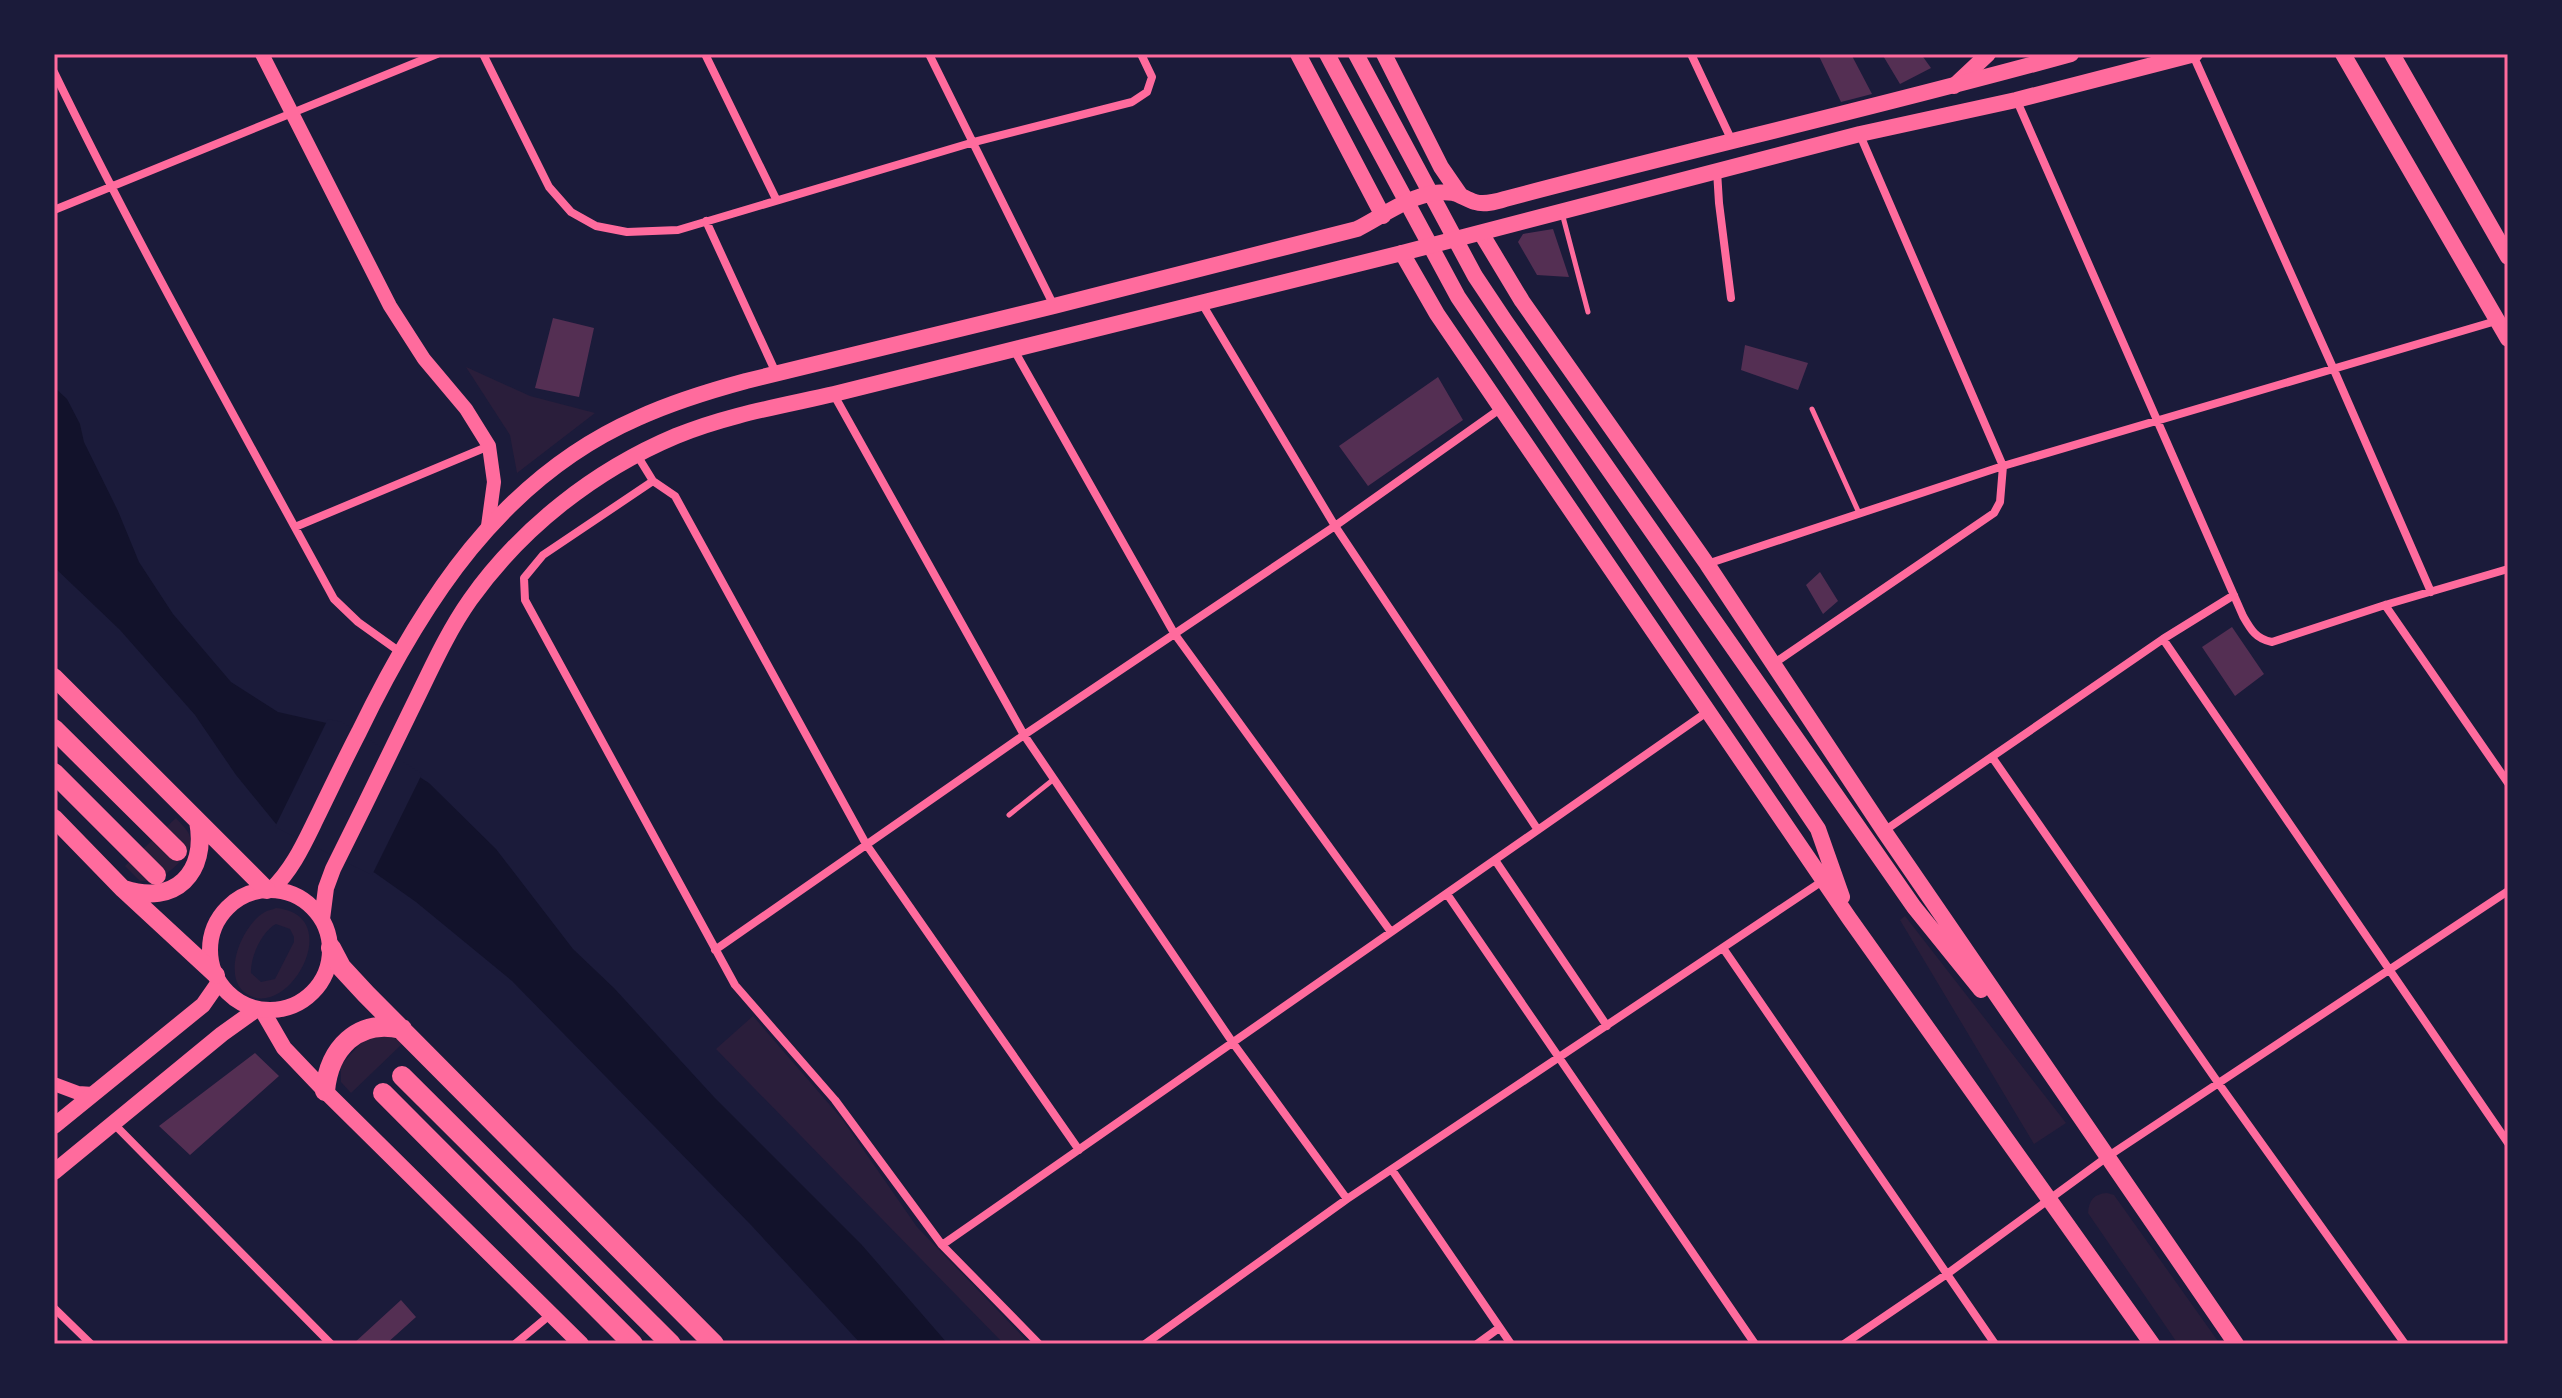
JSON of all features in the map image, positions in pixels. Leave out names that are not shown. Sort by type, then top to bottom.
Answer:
[{"type":"highway","points":[[54,677],[269,890]]},
{"type":"highway","points":[[54,729],[177,851]]},
{"type":"highway","points":[[54,773],[156,875]]},
{"type":"highway","points":[[54,818],[123,889],[218,978]]},
{"type":"highway","points":[[123,889],[139,894],[155,894],[170,890],[184,881],[200,853],[198,821]]},
{"type":"highway","points":[[331,948],[341,967],[714,1344]]},
{"type":"highway","points":[[325,1091],[330,1063],[347,1041],[372,1027],[385,1025],[402,1029]]},
{"type":"highway","points":[[402,1076],[671,1344]]},
{"type":"highway","points":[[383,1093],[633,1344]]},
{"type":"main road","points":[[1298,54],[1383,216]]},
{"type":"main road","points":[[1327,54],[1458,297],[1818,829],[1849,918]]},
{"type":"main road","points":[[1356,54],[1475,276],[1505,321],[1914,907],[2059,1088]]},
{"type":"main road","points":[[1384,54],[1441,167],[1461,196]]},
{"type":"main road","points":[[1954,86],[1988,54]]},
{"type":"main road","points":[[269,890],[300,898],[312,907],[322,919],[331,948],[325,977],[306,1000],[278,1010],[260,1009],[235,999],[218,978],[210,946],[219,919],[239,898],[269,890],[283,879],[300,852],[400,652],[447,577],[488,526],[537,479],[583,447],[635,419],[695,395],[1357,229],[1402,204],[1422,197],[1446,193],[1482,204],[1500,201],[2071,54]]},
{"type":"main road","points":[[322,919],[326,888],[333,869],[434,662],[470,600],[514,546],[558,506],[603,474],[674,437],[710,424],[1402,253],[1860,134],[2016,100],[2194,54]]},
{"type":"main road","points":[[2343,54],[2508,339]]},
{"type":"main road","points":[[2392,54],[2508,257]]},
{"type":"main road","points":[[1481,233],[1522,301],[1707,564],[1884,831],[2236,1344]]},
{"type":"main road","points":[[1402,253],[1437,314],[1500,409],[1707,712],[1849,918],[2152,1344]]},
{"type":"main road","points":[[54,1126],[203,1005],[218,978]]},
{"type":"main road","points":[[260,1009],[284,1048],[325,1091],[581,1344]]},
{"type":"main road","points":[[54,1172],[222,1034],[260,1009]]},
{"type":"street","points":[[262,54],[390,306],[424,359],[466,409],[489,446],[494,482],[488,526]]},
{"type":"street","points":[[54,210],[437,54]]},
{"type":"street","points":[[483,54],[549,187],[571,212],[596,226],[627,232],[678,230],[974,142],[1132,102],[1147,92],[1152,77],[1141,54]]},
{"type":"street","points":[[705,54],[776,199]]},
{"type":"street","points":[[929,54],[1054,306]]},
{"type":"street","points":[[1691,54],[1732,141]]},
{"type":"street","points":[[2194,54],[2431,592]]},
{"type":"street","points":[[54,72],[111,189],[334,599],[358,622],[400,652]]},
{"type":"street","points":[[2016,100],[2252,632],[2262,640],[2272,642],[2508,569]]},
{"type":"street","points":[[1773,664],[1994,513],[2000,502],[2003,466],[1860,134]]},
{"type":"street","points":[[1717,171],[1731,298]]},
{"type":"street","points":[[706,221],[776,374]]},
{"type":"street","points":[[1201,302],[1335,526],[1538,830]]},
{"type":"street","points":[[1707,564],[2003,466],[2497,320]]},
{"type":"street","points":[[1013,349],[1174,633],[1391,932]]},
{"type":"street","points":[[834,394],[1024,735],[1233,1043],[1347,1199]]},
{"type":"street","points":[[715,950],[1024,735],[1335,526],[1500,409]]},
{"type":"street","points":[[295,527],[489,446]]},
{"type":"street","points":[[637,455],[653,481],[675,496],[866,844],[1079,1150]]},
{"type":"street","points":[[653,481],[543,555],[524,578],[525,600],[735,985],[835,1100],[942,1245],[1039,1344]]},
{"type":"street","points":[[1884,831],[2163,639],[2234,595]]},
{"type":"street","points":[[2385,605],[2508,783]]},
{"type":"street","points":[[2163,639],[2508,1143]]},
{"type":"street","points":[[942,1245],[1707,712]]},
{"type":"street","points":[[1992,757],[2219,1084],[2405,1344]]},
{"type":"street","points":[[1495,860],[1607,1026]]},
{"type":"street","points":[[1145,1344],[1347,1199],[1824,880]]},
{"type":"street","points":[[1844,1344],[1947,1274],[2107,1157],[2508,891]]},
{"type":"street","points":[[1447,894],[1755,1344]]},
{"type":"street","points":[[1723,948],[1995,1344]]},
{"type":"street","points":[[54,1084],[78,1093],[93,1094]]},
{"type":"street","points":[[113,1123],[331,1344]]},
{"type":"street","points":[[1392,1170],[1511,1344]]},
{"type":"street","points":[[54,1308],[91,1344]]},
{"type":"street","points":[[515,1344],[551,1314]]},
{"type":"street","points":[[1477,1344],[1499,1328]]},
{"type":"lane","points":[[1562,212],[1588,312]]},
{"type":"lane","points":[[1812,409],[1860,514]]},
{"type":"lane","points":[[1009,815],[1054,779]]},
{"type":"shaded area","points":[[466,367],[530,396],[595,413],[517,473],[510,435]]},
{"type":"shaded area","points":[[54,387],[67,399],[80,424],[84,442],[139,562],[173,614],[231,682],[278,712],[340,726],[429,783],[496,849],[573,949],[614,988],[714,1097],[861,1244],[948,1344],[861,1344],[751,1225],[512,981],[416,902],[375,873],[276,824],[236,775],[195,715],[120,630],[54,567]]},
{"type":"shaded area","points":[[176,818],[189,834],[186,855],[156,881],[140,881],[125,866]]},
{"type":"shaded area","points":[[276,908],[297,915],[308,929],[309,947],[303,965],[292,982],[277,994],[260,998],[244,992],[238,984],[235,962],[249,927],[265,912]],"holes":[[[276,924],[290,929],[294,942],[275,979],[261,982],[251,973],[258,945]]]},
{"type":"shaded area","points":[[1905,916],[2066,1123],[2034,1144],[1900,920]]},
{"type":"shaded area","points":[[753,1016],[842,1119],[917,1227],[1030,1344],[1004,1344],[716,1049]]},
{"type":"shaded area","points":[[374,1034],[392,1035],[402,1044],[351,1093],[341,1082],[341,1065]]},
{"type":"shaded area","points":[[2107,1193],[2114,1195],[2220,1344],[2178,1344],[2088,1213],[2093,1198]]},
{"type":"pier","points":[[328,719],[342,722],[422,774],[372,875],[275,827]]},
{"type":"building","points":[[1818,54],[1851,54],[1872,94],[1841,102]]},
{"type":"building","points":[[1882,54],[1921,54],[1931,68],[1900,84]]},
{"type":"building","points":[[1553,229],[1569,277],[1537,275],[1518,242],[1523,234]]},
{"type":"building","points":[[553,318],[594,328],[579,397],[535,388]]},
{"type":"building","points":[[1745,345],[1808,363],[1798,390],[1741,370]]},
{"type":"building","points":[[1438,377],[1463,420],[1368,486],[1339,446]]},
{"type":"building","points":[[1820,572],[1838,601],[1823,614],[1806,585]]},
{"type":"building","points":[[2232,627],[2264,674],[2235,696],[2202,647]]},
{"type":"building","points":[[255,1053],[279,1076],[190,1155],[159,1126]]},
{"type":"building","points":[[401,1300],[416,1317],[386,1344],[353,1344]]}]
